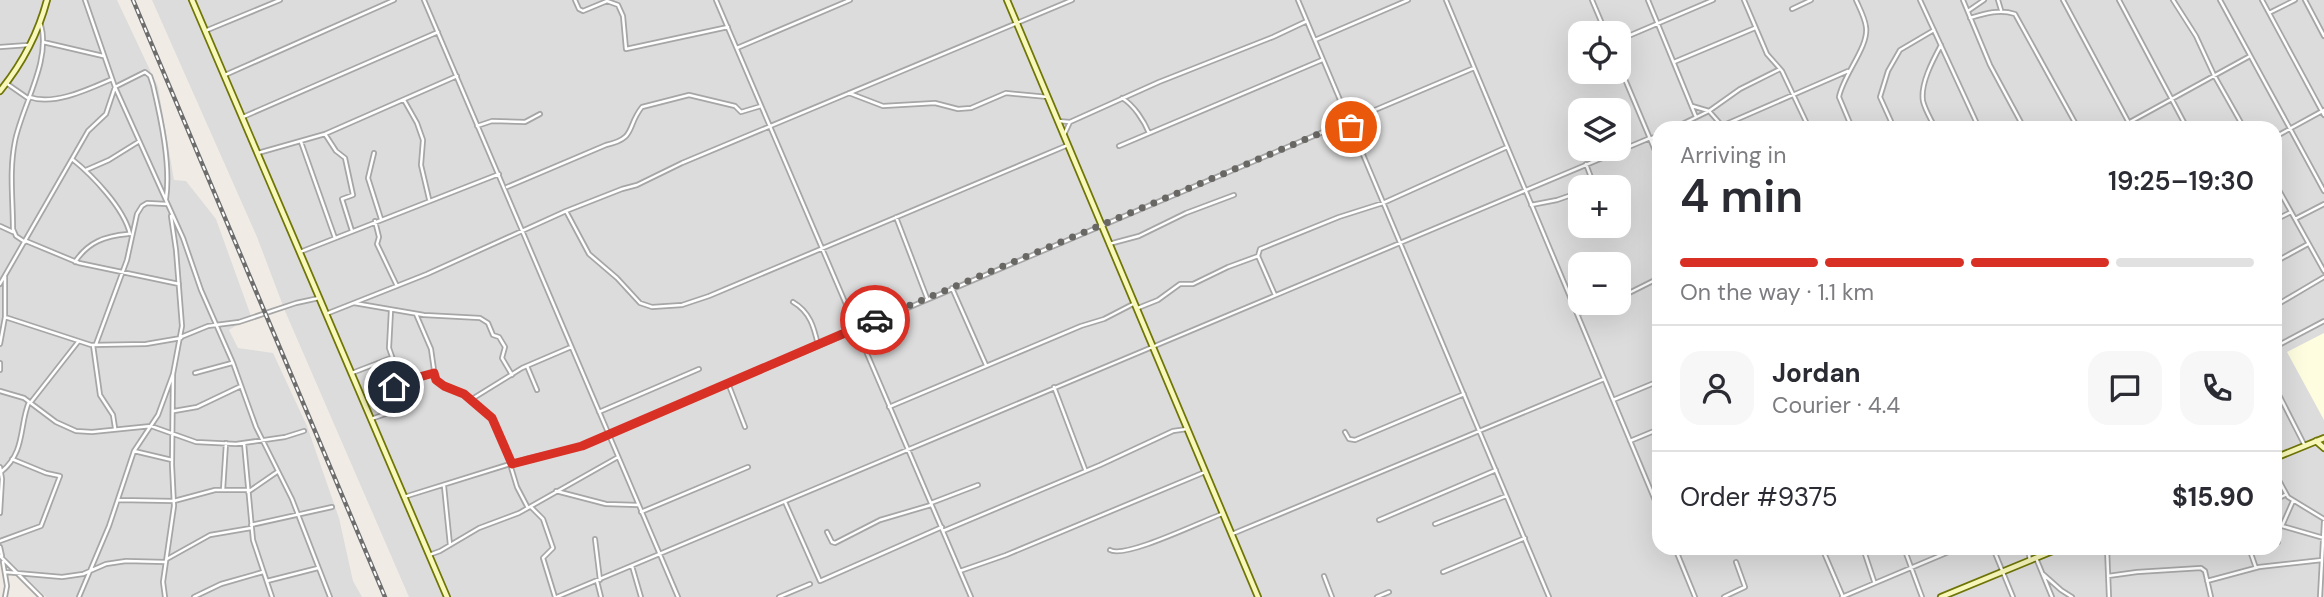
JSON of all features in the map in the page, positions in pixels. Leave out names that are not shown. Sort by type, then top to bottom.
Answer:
[{"type":"street","points":[[0,91],[41,25],[47,0]]},
{"type":"street","points":[[85,0],[115,87],[183,238],[215,325],[330,597]]},
{"type":"street","points":[[192,0],[447,597]]},
{"type":"street","points":[[205,31],[279,0]]},
{"type":"street","points":[[225,75],[394,0]]},
{"type":"street","points":[[424,0],[678,597]]},
{"type":"street","points":[[575,0],[579,9],[583,10],[607,1],[618,5],[623,16],[626,49],[728,27]]},
{"type":"street","points":[[716,0],[971,597]]},
{"type":"street","points":[[737,48],[850,0]]},
{"type":"street","points":[[1007,0],[1258,597]]},
{"type":"street","points":[[326,314],[1072,0]]},
{"type":"street","points":[[1298,0],[1549,597]]},
{"type":"street","points":[[1315,40],[1408,0]]},
{"type":"street","points":[[1446,0],[1568,293]]},
{"type":"street","points":[[1592,0],[1600,21]]},
{"type":"street","points":[[1648,0],[1696,117]]},
{"type":"street","points":[[1631,35],[1713,0]]},
{"type":"street","points":[[1744,0],[1767,54],[1780,69],[1806,121]]},
{"type":"street","points":[[1792,9],[1811,0]]},
{"type":"street","points":[[1849,121],[1839,97],[1848,71],[1863,44],[1866,31],[1856,0]]},
{"type":"street","points":[[1920,0],[1976,121]]},
{"type":"street","points":[[1963,0],[1990,65],[2020,121]]},
{"type":"street","points":[[1968,11],[1984,0]]},
{"type":"street","points":[[1998,0],[2002,11]]},
{"type":"street","points":[[2119,0],[2182,121]]},
{"type":"street","points":[[2173,0],[2204,50],[2214,75],[2240,121]]},
{"type":"street","points":[[2220,0],[2324,191]]},
{"type":"street","points":[[2262,0],[2324,116]]},
{"type":"street","points":[[2269,13],[2295,0]]},
{"type":"street","points":[[2305,0],[2324,36]]},
{"type":"street","points":[[2064,1],[2128,121]]},
{"type":"street","points":[[1970,18],[2002,11],[2012,12],[2018,17],[2074,121]]},
{"type":"street","points":[[1058,121],[1070,122],[1307,21]]},
{"type":"street","points":[[14,233],[12,160],[15,139],[43,42],[41,25]]},
{"type":"street","points":[[1674,62],[1755,28]]},
{"type":"street","points":[[1891,121],[1880,97],[1888,71],[1900,50],[1934,30]]},
{"type":"street","points":[[243,117],[438,32]]},
{"type":"street","points":[[43,42],[103,56]]},
{"type":"street","points":[[0,47],[30,45]]},
{"type":"street","points":[[1932,121],[1923,93],[1941,46]]},
{"type":"street","points":[[2132,121],[2250,56]]},
{"type":"street","points":[[1119,146],[1323,60]]},
{"type":"street","points":[[404,497],[511,464],[582,446],[1474,68]]},
{"type":"street","points":[[1688,121],[1709,111],[1733,93],[1780,69]]},
{"type":"street","points":[[1736,121],[1848,71]]},
{"type":"street","points":[[0,284],[88,131],[106,114],[115,87],[147,72],[150,76],[169,176],[166,202]]},
{"type":"street","points":[[1835,75],[1844,80]]},
{"type":"street","points":[[258,153],[325,134],[458,76]]},
{"type":"street","points":[[6,83],[29,98],[47,100],[112,79]]},
{"type":"street","points":[[1627,84],[1652,142]]},
{"type":"street","points":[[849,93],[883,106],[935,103],[958,110],[971,108],[1006,93],[1048,97]]},
{"type":"street","points":[[505,187],[621,141],[628,135],[642,107],[689,94],[736,106],[741,112],[761,106]]},
{"type":"street","points":[[1122,98],[1144,122],[1149,134]]},
{"type":"street","points":[[404,100],[423,140],[421,165],[429,200]]},
{"type":"street","points":[[1692,106],[1709,111],[1718,121]]},
{"type":"street","points":[[2282,132],[2323,110]]},
{"type":"street","points":[[477,126],[492,121],[525,122],[540,114]]},
{"type":"street","points":[[1064,135],[1070,122]]},
{"type":"street","points":[[325,134],[336,151],[345,158],[353,195],[342,199],[352,232]]},
{"type":"street","points":[[416,314],[431,349],[436,380],[472,399],[492,418],[511,464],[517,487],[530,508],[543,519],[554,548],[544,556],[543,561],[556,597],[1650,138]]},
{"type":"street","points":[[86,170],[138,142]]},
{"type":"street","points":[[301,142],[335,237]]},
{"type":"street","points":[[566,211],[589,254],[617,278],[633,298],[652,307],[693,303],[1068,145]]},
{"type":"street","points":[[1275,295],[1258,256],[1260,249],[1339,217],[1383,203],[1507,147]]},
{"type":"street","points":[[374,153],[368,178],[381,219]]},
{"type":"street","points":[[72,159],[86,170],[115,206],[132,234]]},
{"type":"street","points":[[1586,164],[1590,175]]},
{"type":"street","points":[[300,252],[500,174]]},
{"type":"street","points":[[1109,244],[1139,236],[1186,213],[1234,195]]},
{"type":"street","points":[[1531,205],[1568,196]]},
{"type":"street","points":[[2282,196],[2324,271]]},
{"type":"street","points":[[116,429],[113,415],[100,396],[95,344],[123,273],[137,214],[147,203],[166,202]]},
{"type":"street","points":[[2295,219],[2324,204]]},
{"type":"street","points":[[2282,216],[2291,212]]},
{"type":"street","points":[[79,597],[109,526],[134,451],[158,415],[173,374],[181,337],[179,284],[170,213]]},
{"type":"street","points":[[896,216],[927,299]]},
{"type":"street","points":[[375,221],[379,237],[377,244],[397,286]]},
{"type":"street","points":[[0,226],[25,241],[75,262],[179,284]]},
{"type":"street","points":[[75,262],[90,244],[132,234]]},
{"type":"street","points":[[2282,258],[2308,244]]},
{"type":"street","points":[[888,407],[1158,300],[1180,284],[1193,284],[1258,256]]},
{"type":"street","points":[[0,344],[5,276]]},
{"type":"street","points":[[2282,302],[2323,280]]},
{"type":"street","points":[[1631,292],[1652,282]]},
{"type":"street","points":[[952,288],[987,366]]},
{"type":"street","points":[[3,319],[78,342],[146,344],[181,337],[215,325],[239,322],[319,298]]},
{"type":"street","points":[[793,302],[800,306],[811,320],[818,345]]},
{"type":"street","points":[[353,303],[416,314],[485,320],[493,335],[499,337],[505,347],[502,358],[512,374]]},
{"type":"street","points":[[391,310],[389,346],[396,368]]},
{"type":"street","points":[[1577,315],[1652,490]]},
{"type":"street","points":[[2282,343],[2324,321]]},
{"type":"street","points":[[1,472],[12,459],[23,435],[25,414],[31,402],[78,342]]},
{"type":"street","points":[[472,399],[527,366],[572,347]]},
{"type":"street","points":[[351,373],[391,358]]},
{"type":"street","points":[[195,373],[233,363]]},
{"type":"street","points":[[527,366],[537,390]]},
{"type":"street","points":[[599,412],[699,369]]},
{"type":"street","points":[[371,419],[400,409],[394,385],[434,373]]},
{"type":"street","points":[[165,597],[163,582],[174,501],[173,374]]},
{"type":"street","points":[[1232,534],[1604,379]]},
{"type":"street","points":[[728,383],[745,426]]},
{"type":"street","points":[[1613,400],[1652,384]]},
{"type":"street","points":[[174,411],[197,407],[241,386]]},
{"type":"street","points":[[1054,387],[1086,471]]},
{"type":"street","points":[[0,391],[14,393],[31,402],[56,422],[76,431],[151,426],[197,442],[226,443],[285,437],[304,431]]},
{"type":"street","points":[[1345,432],[1349,439],[1355,440],[1464,394]]},
{"type":"street","points":[[2282,401],[2305,446]]},
{"type":"street","points":[[784,501],[820,581],[1086,471],[1179,428],[1184,421]]},
{"type":"street","points":[[1179,428],[1188,429]]},
{"type":"street","points":[[1630,441],[1652,432]]},
{"type":"street","points":[[2282,455],[2324,438]]},
{"type":"street","points":[[2316,441],[2324,449]]},
{"type":"street","points":[[223,490],[226,443]]},
{"type":"street","points":[[244,443],[255,550],[272,597]]},
{"type":"street","points":[[134,451],[172,460]]},
{"type":"street","points":[[429,555],[479,528],[530,508],[618,457]]},
{"type":"street","points":[[0,541],[41,526],[60,476],[12,459]]},
{"type":"street","points":[[0,467],[0,513]]},
{"type":"street","points":[[641,512],[748,467]]},
{"type":"street","points":[[1379,520],[1496,470]]},
{"type":"street","points":[[118,499],[174,501],[207,492],[248,491],[278,472]]},
{"type":"street","points":[[960,571],[1009,554],[1205,472]]},
{"type":"street","points":[[827,532],[835,543],[880,520],[978,485]]},
{"type":"street","points":[[444,486],[450,546]]},
{"type":"street","points":[[2282,487],[2293,501],[2324,520],[2320,597]]},
{"type":"street","points":[[556,491],[606,504],[638,505]]},
{"type":"street","points":[[2282,497],[2286,495]]},
{"type":"street","points":[[1436,524],[1506,496]]},
{"type":"street","points":[[2293,501],[2282,526],[2323,538]]},
{"type":"street","points":[[5,572],[54,578],[89,572],[106,564],[167,560],[210,535],[332,507]]},
{"type":"street","points":[[1110,550],[1115,553],[1136,548],[1223,514]]},
{"type":"street","points":[[595,538],[601,597]]},
{"type":"street","points":[[1443,572],[1525,538]]},
{"type":"street","points":[[0,547],[5,572],[5,597]]},
{"type":"street","points":[[1678,555],[1695,597]]},
{"type":"street","points":[[1825,555],[1842,597],[1940,555]]},
{"type":"street","points":[[1865,555],[1875,583]]},
{"type":"street","points":[[1906,555],[1922,597]]},
{"type":"street","points":[[1996,555],[2013,597]]},
{"type":"street","points":[[2031,555],[2052,597]]},
{"type":"street","points":[[1941,597],[2043,555]]},
{"type":"street","points":[[2107,555],[2109,597]]},
{"type":"street","points":[[2251,555],[2256,568]]},
{"type":"street","points":[[1,558],[41,597]]},
{"type":"street","points":[[2207,581],[2256,568],[2323,558]]},
{"type":"street","points":[[1724,597],[1745,587],[1736,562]]},
{"type":"street","points":[[632,566],[641,597]]},
{"type":"street","points":[[267,581],[318,568]]},
{"type":"street","points":[[2108,576],[2201,568],[2205,571],[2211,597]]},
{"type":"street","points":[[194,597],[221,584],[263,572]]},
{"type":"street","points":[[2041,572],[2072,597]]},
{"type":"street","points":[[1324,576],[1332,597]]},
{"type":"street","points":[[779,597],[810,584]]},
{"type":"street","points":[[1377,597],[1390,592]]},
{"type":"shaded area","points":[[0,0],[117,0],[158,87],[174,180],[186,181],[216,219],[251,316],[229,330],[238,348],[273,353],[307,426],[339,518],[353,581],[362,597],[46,597],[0,554]]},
{"type":"shaded area","points":[[152,0],[2324,0],[2324,597],[409,597],[285,311],[257,237]]},
{"type":"shaded area","points":[[2324,333],[2324,420],[2287,352]]},
{"type":"railway","points":[[133,0],[385,597]]},
{"type":"way so far","points":[[875,320],[1349,121],[1351,127]]},
{"type":"route","points":[[394,387],[401,382],[434,373],[436,380],[472,399],[492,418],[512,464],[582,446],[875,320]]}]
